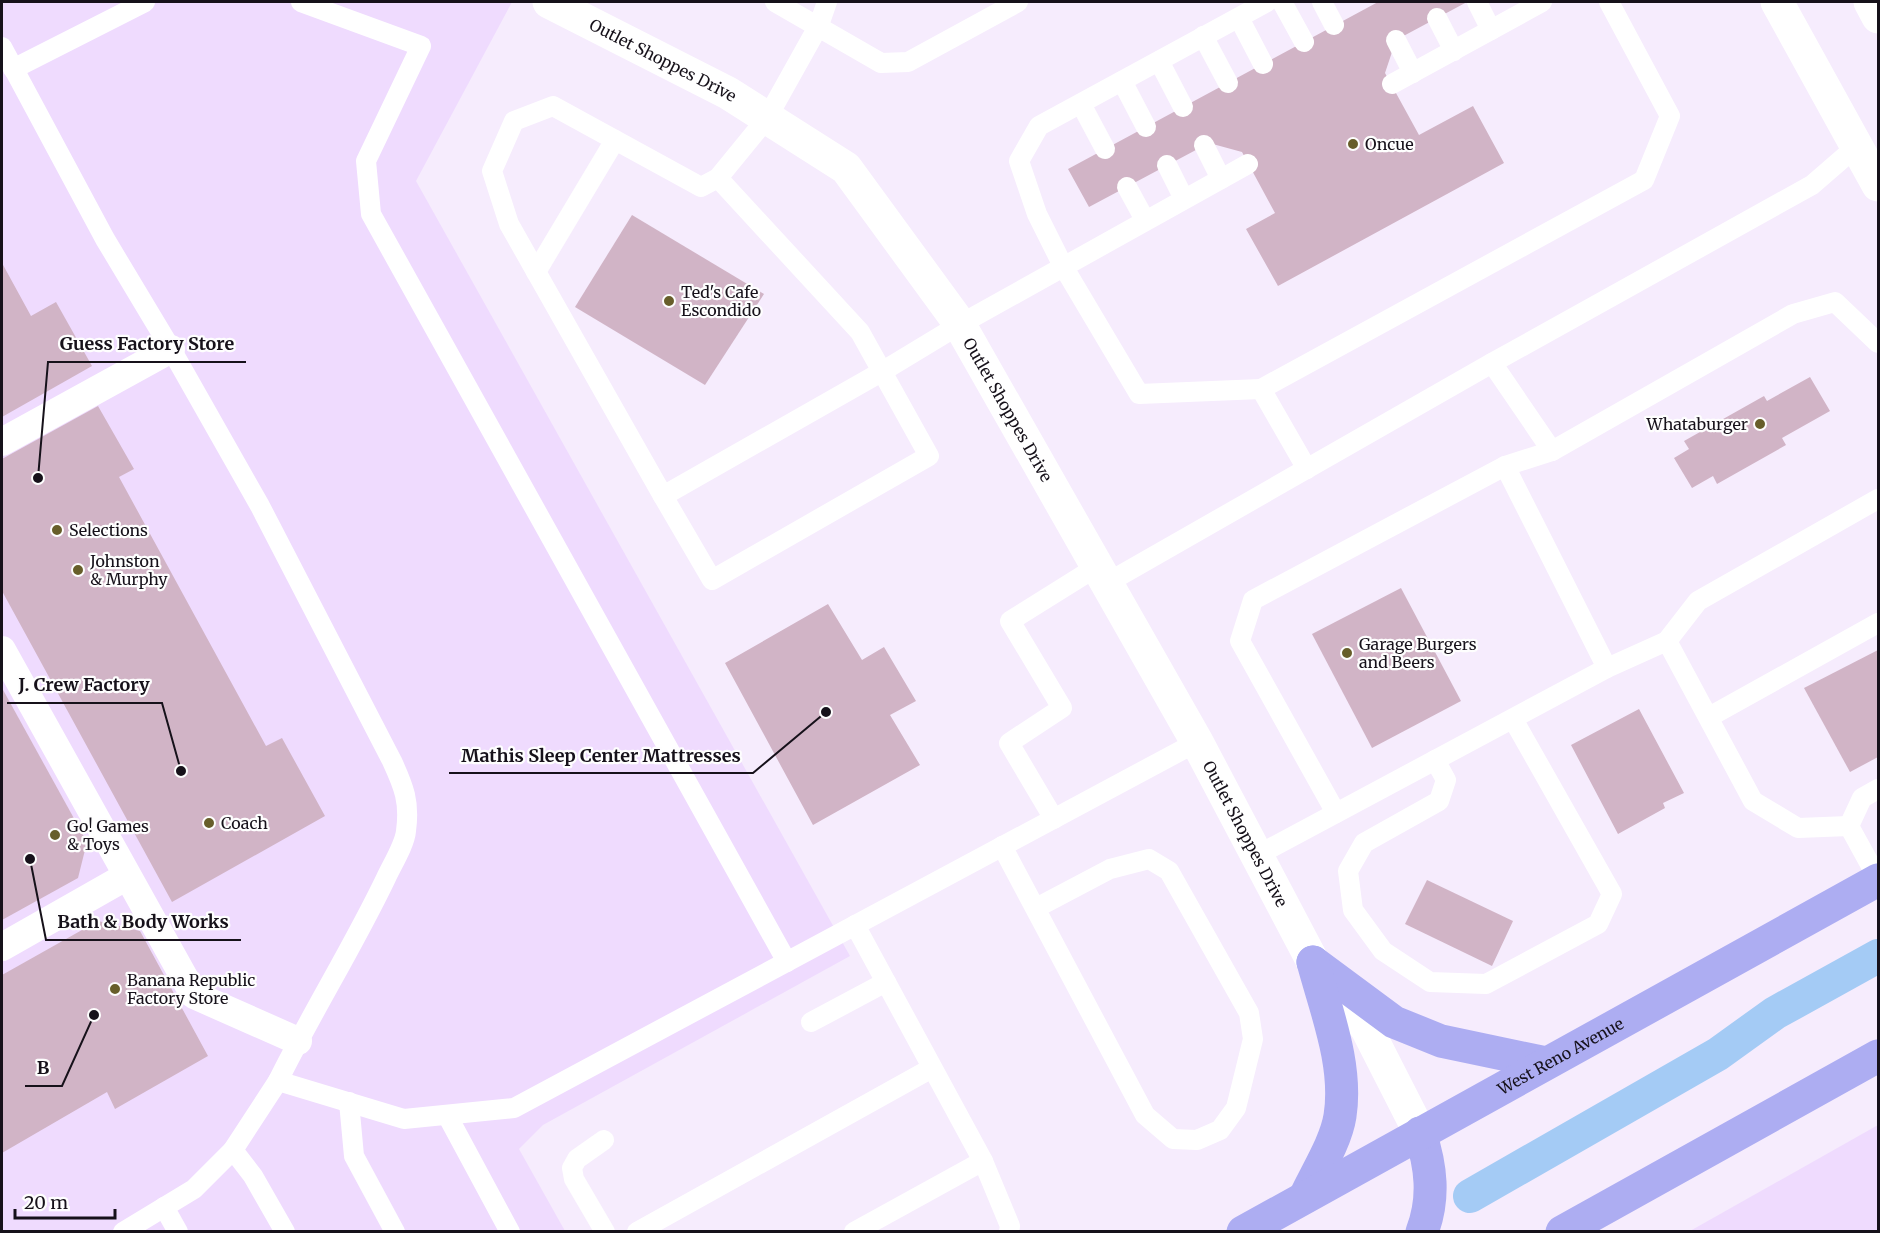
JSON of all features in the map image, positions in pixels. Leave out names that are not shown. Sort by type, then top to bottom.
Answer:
[{"type":"main road","name":"West Reno Avenue","points":[[1243,1232],[1878,880]]},
{"type":"main road","points":[[1313,962],[1394,1022],[1441,1041],[1546,1063]]},
{"type":"main road","points":[[1305,1197],[1331,1143],[1340,1118],[1342,1090],[1337,1053],[1313,962]]},
{"type":"main road","points":[[1562,1232],[1878,1056]]},
{"type":"main road","points":[[1420,1133],[1428,1157],[1431,1184],[1427,1219],[1422,1232]]},
{"type":"street","points":[[1777,2],[1868,140],[1878,185]]},
{"type":"street","points":[[1870,2],[1878,17]]},
{"type":"street","name":"Outlet Shoppes Drive","points":[[559,4],[729,93],[846,168],[959,325],[1197,742],[1313,962],[1367,1029],[1420,1133]]},
{"type":"street","points":[[2,442],[171,349]]},
{"type":"street","points":[[2,650],[194,995],[298,1041]]},
{"type":"street","points":[[2,947],[127,876]]},
{"type":"lane","points":[[13,69],[145,2]]},
{"type":"lane","points":[[301,2],[421,46],[366,161],[371,214],[787,962]]},
{"type":"lane","points":[[775,2],[819,25],[881,63],[908,63],[1018,2]]},
{"type":"lane","points":[[718,178],[860,332],[929,456],[712,580],[509,224],[492,171],[514,121],[553,106],[701,187],[718,178],[767,118],[819,25],[827,2]]},
{"type":"lane","points":[[1268,2],[1039,126],[1019,161],[1037,214],[1063,266],[1139,394],[1261,389],[1644,180],[1670,116],[1609,2]]},
{"type":"lane","points":[[1282,2],[1304,42]]},
{"type":"lane","points":[[1322,2],[1334,25]]},
{"type":"lane","points":[[1477,2],[1491,30]]},
{"type":"lane","points":[[1392,84],[1542,2]]},
{"type":"lane","points":[[1239,18],[1263,63]]},
{"type":"lane","points":[[1437,18],[1454,51]]},
{"type":"lane","points":[[1203,36],[1228,82]]},
{"type":"lane","points":[[1396,40],[1413,72]]},
{"type":"lane","points":[[2,47],[105,240],[171,349],[260,506],[392,761],[406,793],[406,834],[371,909],[278,1081],[233,1150],[194,1189],[123,1232]]},
{"type":"lane","points":[[1159,61],[1183,107]]},
{"type":"lane","points":[[1122,81],[1146,127]]},
{"type":"lane","points":[[1081,104],[1105,149]]},
{"type":"lane","points":[[536,272],[615,140]]},
{"type":"lane","points":[[1054,819],[1009,743],[1062,708],[1010,621],[1307,469],[1812,185],[1868,140]]},
{"type":"lane","points":[[1204,145],[1221,179]]},
{"type":"lane","points":[[663,496],[883,371],[959,325],[1248,164]]},
{"type":"lane","points":[[1167,165],[1184,199]]},
{"type":"lane","points":[[1127,187],[1145,220]]},
{"type":"lane","points":[[1336,813],[1239,641],[1253,600],[1505,466],[1552,451],[1793,314],[1835,302],[1878,343]]},
{"type":"lane","points":[[1492,363],[1552,451]]},
{"type":"lane","points":[[1261,389],[1307,469]]},
{"type":"lane","points":[[1505,466],[1607,668]]},
{"type":"lane","points":[[1256,856],[1607,668],[1667,641],[1698,601],[1878,498]]},
{"type":"lane","points":[[1708,717],[1878,623]]},
{"type":"lane","points":[[1667,641],[1753,801],[1798,828],[1849,826]]},
{"type":"lane","points":[[1435,760],[1446,780],[1439,801],[1364,843],[1348,871],[1353,910],[1383,951],[1430,982],[1486,984],[1598,924],[1612,894],[1513,719]]},
{"type":"lane","points":[[278,1081],[404,1119],[514,1108],[1197,742]]},
{"type":"lane","points":[[1849,826],[1862,798],[1878,789]]},
{"type":"lane","points":[[1849,826],[1878,880]]},
{"type":"lane","points":[[1002,846],[1145,1115],[1173,1139],[1197,1140],[1220,1130],[1236,1108],[1242,1085],[1253,1039],[1249,1013],[1169,871],[1149,860],[1110,869],[1036,908]]},
{"type":"lane","points":[[855,925],[983,1161],[1010,1226],[1009,1232]]},
{"type":"lane","points":[[811,1022],[886,982]]},
{"type":"lane","points":[[637,1232],[669,1224],[932,1068]]},
{"type":"lane","points":[[350,1102],[354,1156],[395,1232]]},
{"type":"lane","points":[[447,1114],[510,1232]]},
{"type":"lane","points":[[604,1140],[577,1159],[572,1168],[574,1179],[605,1232]]},
{"type":"lane","points":[[233,1150],[253,1176],[285,1232]]},
{"type":"lane","points":[[854,1232],[983,1161]]},
{"type":"lane","points":[[165,1207],[178,1232]]},
{"type":"shaded area","points":[[2,2],[512,2],[416,181],[850,956],[543,1125],[519,1149],[565,1231],[2,1232]]},
{"type":"shaded area","points":[[1878,1125],[1878,1231],[1690,1231]]},
{"type":"building","name":"Oncue","points":[[1378,2],[1467,2],[1396,40],[1385,73],[1419,135],[1473,106],[1504,163],[1278,286],[1246,229],[1275,213],[1242,152],[1209,143],[1089,207],[1068,169]]},
{"type":"building","name":"Ted's Cafe Escondido","points":[[632,215],[764,294],[705,385],[575,307]]},
{"type":"building","points":[[2,263],[31,316],[56,302],[92,366],[2,417]]},
{"type":"building","name":"Whataburger","points":[[1810,377],[1830,411],[1782,438],[1786,445],[1717,484],[1713,476],[1692,488],[1674,458],[1689,449],[1684,441],[1764,396],[1767,401]]},
{"type":"building","points":[[98,406],[134,469],[119,477],[266,746],[282,738],[325,816],[172,902],[2,591],[2,459]]},
{"type":"building","points":[[1401,588],[1461,701],[1372,748],[1312,634]]},
{"type":"building","points":[[828,604],[862,660],[884,647],[916,701],[890,715],[920,765],[813,825],[725,663]]},
{"type":"building","points":[[1878,650],[1878,757],[1850,772],[1804,688]]},
{"type":"building","points":[[2,688],[87,842],[78,878],[2,920]]},
{"type":"building","points":[[1639,709],[1684,793],[1663,803],[1665,808],[1618,834],[1571,745]]},
{"type":"building","points":[[1427,880],[1513,921],[1492,966],[1405,924]]},
{"type":"building","points":[[98,921],[140,931],[208,1056],[115,1109],[107,1092],[2,1153],[2,975]]},
{"type":"waterway","points":[[1470,1196],[1718,1054],[1775,1013],[1878,956]]},
{"type":"place","name":"Oncue","points":[[1353,144]]},
{"type":"place","name":"Ted's Cafe Escondido","points":[[669,301]]},
{"type":"place","name":"Whataburger","points":[[1760,424]]},
{"type":"place","name":"Guess Factory Store","points":[[38,478]]},
{"type":"place","name":"Selections","points":[[57,530]]},
{"type":"place","name":"Johnston & Murphy","points":[[78,570]]},
{"type":"place","name":"Garage Burgers and Beers","points":[[1347,653]]},
{"type":"place","name":"Mathis Sleep Center Mattresses","points":[[826,712]]},
{"type":"place","name":"J. Crew Factory","points":[[181,771]]},
{"type":"place","name":"Coach","points":[[209,823]]},
{"type":"place","name":"Go! Games & Toys","points":[[55,835]]},
{"type":"place","name":"Bath & Body Works","points":[[30,859]]},
{"type":"place","name":"Banana Republic Factory Store","points":[[115,989]]},
{"type":"place","name":"B","points":[[94,1015]]}]
